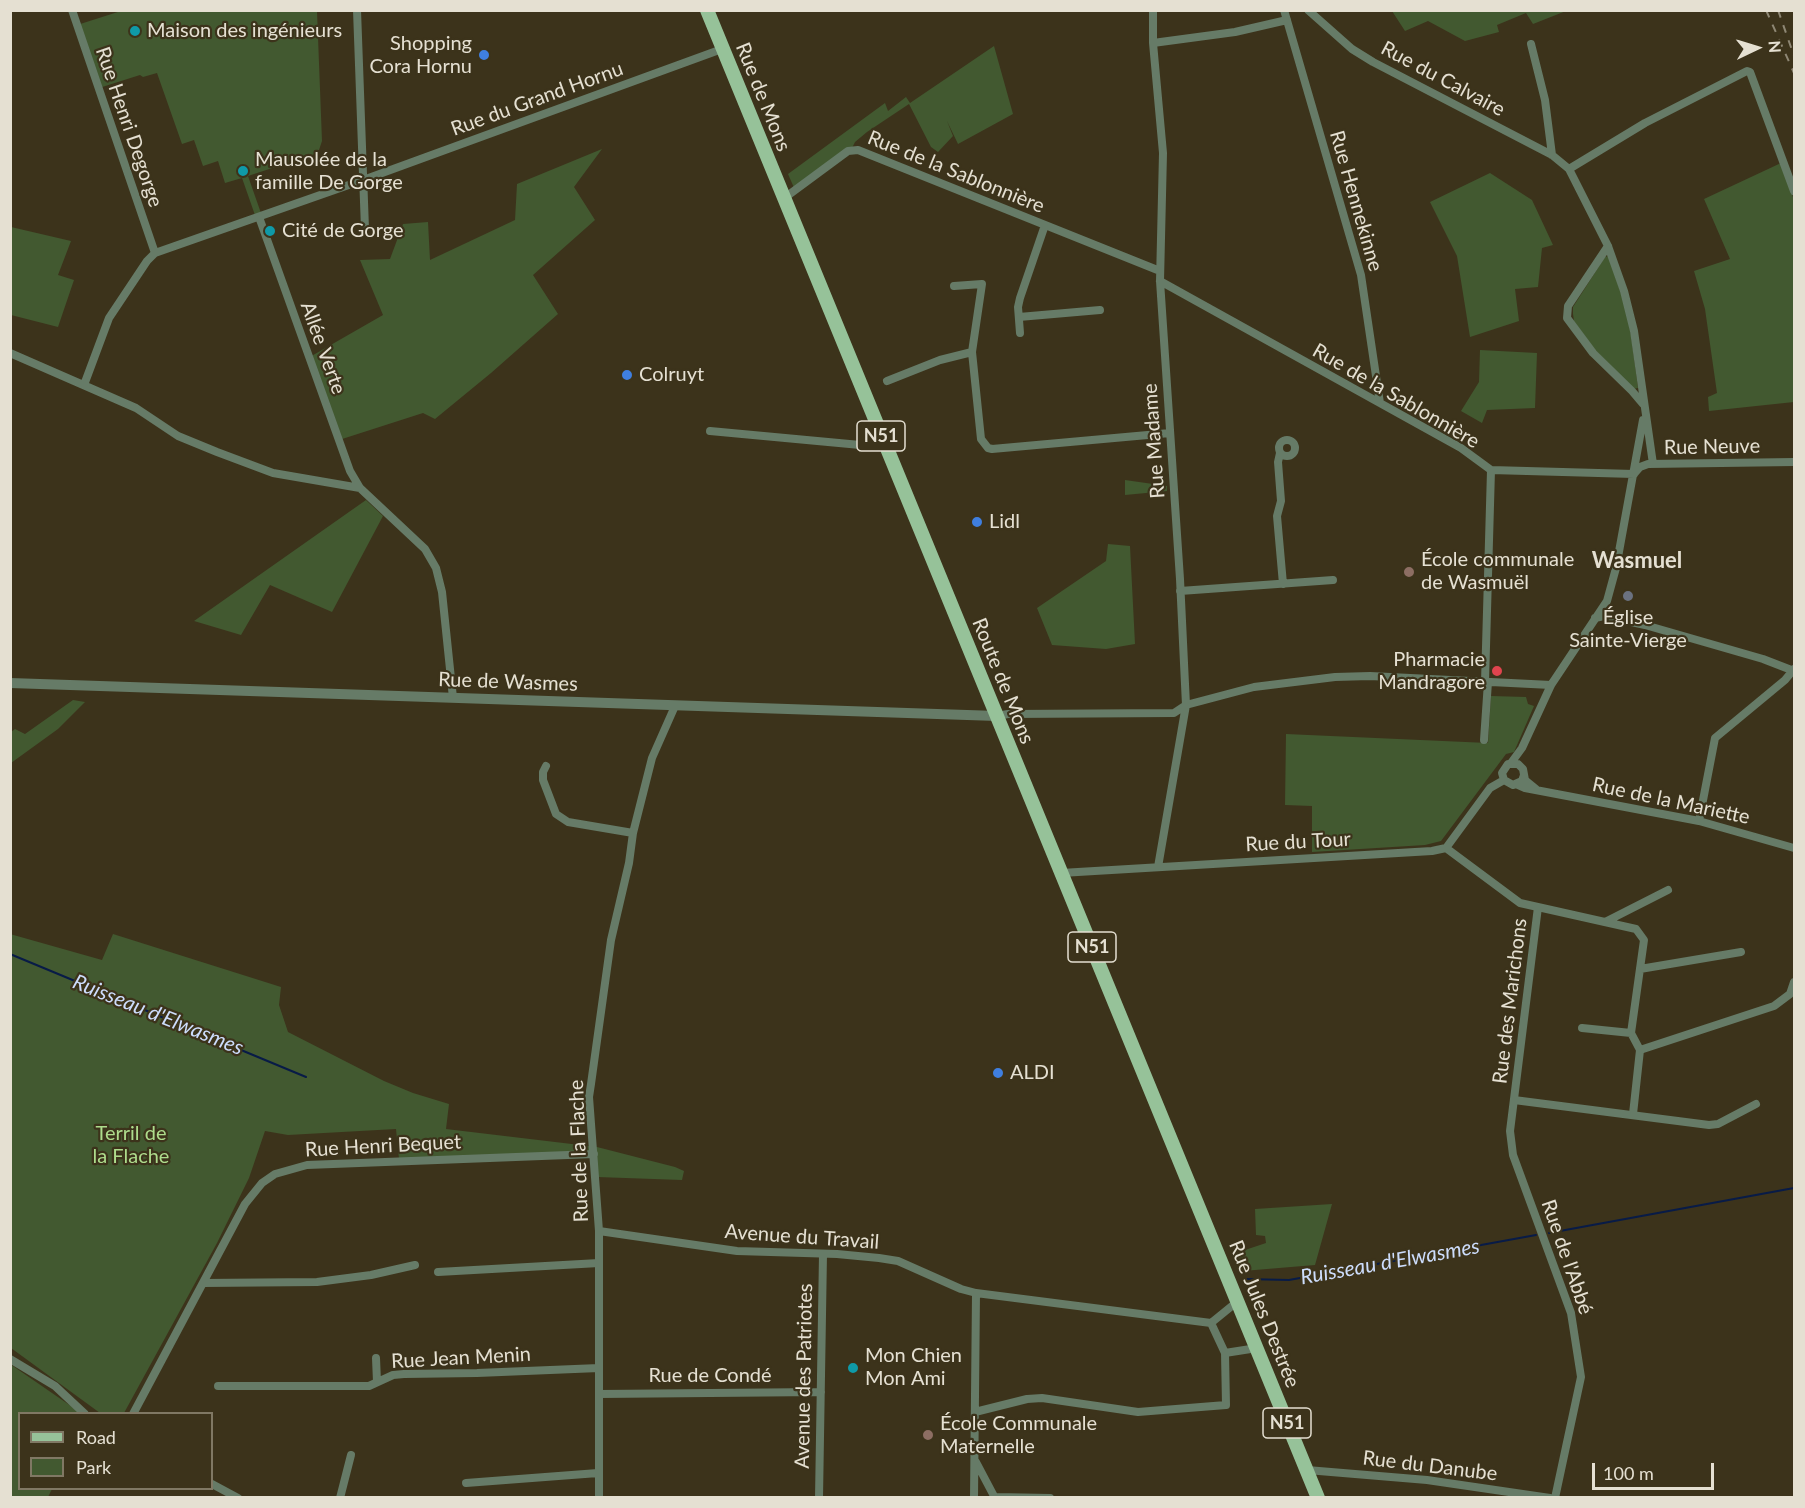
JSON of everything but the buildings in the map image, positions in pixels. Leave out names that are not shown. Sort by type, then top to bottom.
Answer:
[{"type":"main road","name":"Rue de Mons","points":[[706,10],[783,199]]},
{"type":"main road","name":"Route de Mons","points":[[783,199],[1187,1178]]},
{"type":"main road","name":"Rue Jules Destrée","points":[[1187,1178],[1318,1497]]},
{"type":"street","name":"Rue Henri Degorge","points":[[72,10],[155,253]]},
{"type":"street","points":[[357,10],[365,229]]},
{"type":"street","name":"Rue Madame","points":[[1153,10],[1153,43],[1163,153],[1160,276],[1186,705],[1158,867]]},
{"type":"street","name":"Rue du Calvaire","points":[[1308,10],[1352,49],[1373,62],[1552,155],[1569,169]]},
{"type":"street","points":[[1153,43],[1234,32],[1286,15]]},
{"type":"street","name":"Rue Hennekinne","points":[[1286,15],[1361,275],[1380,403]]},
{"type":"street","points":[[1531,44],[1545,100],[1552,155]]},
{"type":"street","name":"Rue du Grand Hornu","points":[[155,253],[722,49]]},
{"type":"street","points":[[1653,464],[1634,331],[1617,268],[1569,169],[1645,123],[1747,70],[1750,72],[1794,191]]},
{"type":"street","name":"Rue de la Sablonnière","points":[[783,199],[848,151],[855,149],[1045,225],[1160,276],[1461,447],[1491,470],[1634,474]]},
{"type":"street","name":"Allée Verte","points":[[259,217],[350,471],[360,488]]},
{"type":"street","points":[[1020,333],[1020,298],[1045,225]]},
{"type":"street","points":[[1608,246],[1569,306],[1567,318],[1593,353],[1643,405],[1634,474],[1610,593],[1551,685],[1516,764],[1503,770],[1495,778],[1446,848],[1520,903],[1636,929],[1644,940],[1631,1033],[1640,1050],[1633,1114]]},
{"type":"street","points":[[84,385],[109,318],[147,261],[155,253]]},
{"type":"street","points":[[954,286],[982,284],[972,352],[981,439],[988,448],[1170,433]]},
{"type":"street","points":[[1019,316],[1100,310]]},
{"type":"street","points":[[887,381],[940,360],[972,352]]},
{"type":"street","points":[[10,353],[136,408],[178,436],[273,473],[360,488],[425,549],[436,568],[442,592],[453,698]]},
{"type":"street","points":[[710,431],[871,446],[884,442]]},
{"type":"street","points":[[1280,453],[1278,462],[1281,501],[1277,516],[1283,584]]},
{"type":"street","name":"Rue Neuve","points":[[1634,474],[1644,465],[1653,464],[1794,462]]},
{"type":"street","points":[[1484,740],[1491,470]]},
{"type":"street","points":[[1180,591],[1333,580]]},
{"type":"street","points":[[1595,618],[1604,616],[1645,625],[1794,670],[1713,742],[1699,821]]},
{"type":"street","points":[[997,716],[1008,714],[1163,715],[1174,713],[1186,705],[1254,687],[1335,677],[1370,676],[1551,685]]},
{"type":"street","name":"Rue de Wasmes","points":[[14,684],[997,716]]},
{"type":"street","name":"Rue de la Flache","points":[[599,1497],[599,1231],[591,1084],[611,940],[629,863],[633,833],[652,758],[675,706]]},
{"type":"street","points":[[1516,764],[1528,784],[1539,791]]},
{"type":"street","points":[[546,766],[543,780],[556,814],[568,822],[633,833]]},
{"type":"street","points":[[1503,770],[1504,780]]},
{"type":"street","points":[[1504,780],[1510,784],[1516,784],[1522,781],[1524,774]]},
{"type":"street","points":[[1490,788],[1504,780]]},
{"type":"street","name":"Rue de la Mariette","points":[[1516,784],[1539,791],[1699,821],[1794,848]]},
{"type":"street","name":"Rue du Tour","points":[[1061,873],[1432,851],[1446,848]]},
{"type":"street","points":[[1604,922],[1668,890]]},
{"type":"street","name":"Rue des Marichons","points":[[1514,1100],[1538,907]]},
{"type":"street","points":[[1640,969],[1741,952]]},
{"type":"street","points":[[1640,1050],[1774,1006],[1790,994],[1794,982]]},
{"type":"street","points":[[1582,1028],[1631,1033]]},
{"type":"street","points":[[1514,1100],[1718,1124],[1756,1104]]},
{"type":"street","name":"Rue de l'Abbé","points":[[1514,1100],[1510,1131],[1513,1155],[1571,1312],[1581,1377],[1555,1497]]},
{"type":"street","name":"Rue Henri Bequet","points":[[134,1412],[253,1192],[275,1174],[288,1169],[319,1165],[594,1154]]},
{"type":"street","name":"Avenue du Travail","points":[[599,1231],[737,1251],[837,1254],[898,1262],[961,1289],[976,1293],[1211,1323]]},
{"type":"street","name":"Avenue des Patriotes","points":[[819,1497],[823,1254]]},
{"type":"street","points":[[438,1272],[599,1263]]},
{"type":"street","points":[[203,1283],[317,1282],[371,1275],[415,1265]]},
{"type":"street","points":[[974,1497],[976,1293]]},
{"type":"street","points":[[975,1412],[1027,1398],[1042,1398],[1138,1412],[1226,1405],[1225,1353],[1211,1323],[1238,1301]]},
{"type":"street","points":[[1225,1353],[1257,1348]]},
{"type":"street","points":[[376,1358],[377,1382]]},
{"type":"street","points":[[10,1359],[55,1386],[84,1412]]},
{"type":"street","name":"Rue Jean Menin","points":[[218,1386],[369,1386],[393,1375],[404,1374],[599,1368]]},
{"type":"street","name":"Rue de Condé","points":[[599,1394],[821,1392]]},
{"type":"street","points":[[340,1497],[351,1455]]},
{"type":"street","points":[[974,1459],[995,1497],[1050,1497]]},
{"type":"street","name":"Rue du Danube","points":[[1306,1470],[1427,1480],[1550,1497]]},
{"type":"street","points":[[466,1483],[598,1473]]},
{"type":"street","points":[[213,1484],[238,1497]]},
{"type":"green space","points":[[121,11],[317,11],[322,141],[318,153],[248,176],[262,216],[256,218],[242,178],[225,183],[218,161],[203,166],[194,140],[182,144],[157,73],[143,77],[140,75],[99,88],[77,25]]},
{"type":"green space","points":[[1392,11],[1566,11],[1533,24],[1526,13],[1497,25],[1499,32],[1465,41],[1428,21],[1405,31]]},
{"type":"green space","points":[[994,46],[1013,114],[958,144],[947,121],[953,136],[938,152],[931,147],[909,104],[867,132],[855,142],[851,150],[795,190],[788,174],[885,103],[888,111],[906,97],[910,103]]},
{"type":"green space","points":[[602,149],[574,187],[595,220],[533,275],[558,314],[435,419],[423,413],[339,440],[308,358],[383,315],[360,260],[390,259],[403,224],[428,222],[430,260],[515,220],[517,184]]},
{"type":"green space","points":[[1781,163],[1794,200],[1794,402],[1709,411],[1708,397],[1717,393],[1705,309],[1694,271],[1730,259],[1704,199]]},
{"type":"green space","points":[[1490,173],[1532,200],[1553,245],[1542,248],[1538,287],[1515,289],[1519,321],[1470,337],[1457,256],[1430,202]]},
{"type":"green space","points":[[11,227],[71,241],[58,275],[74,280],[58,327],[11,315]]},
{"type":"green space","points":[[1609,256],[1626,309],[1631,335],[1638,388],[1633,389],[1595,350],[1574,321],[1573,307],[1605,257]]},
{"type":"green space","points":[[1480,350],[1537,353],[1535,408],[1487,410],[1482,423],[1461,411],[1479,382]]},
{"type":"green space","points":[[1125,480],[1167,486],[1167,491],[1125,495]]},
{"type":"green space","points":[[366,500],[383,516],[332,612],[270,585],[241,635],[194,621]]},
{"type":"green space","points":[[1108,544],[1130,546],[1135,644],[1106,649],[1052,645],[1037,608],[1106,561]]},
{"type":"green space","points":[[1491,696],[1526,697],[1528,704],[1534,706],[1514,752],[1506,754],[1441,841],[1425,845],[1312,852],[1312,806],[1285,805],[1286,734],[1488,743]]},
{"type":"green space","points":[[73,700],[85,702],[58,729],[11,763],[11,732],[15,729],[25,734]]},
{"type":"green space","name":"Terril de la Flache","points":[[10,934],[102,960],[113,934],[281,987],[279,1005],[288,1032],[384,1081],[449,1104],[446,1129],[597,1147],[684,1171],[682,1180],[597,1177],[596,1152],[399,1159],[396,1129],[288,1135],[265,1131],[249,1178],[217,1243],[125,1412],[99,1412],[11,1348]]},
{"type":"green space","points":[[1332,1204],[1315,1265],[1243,1271],[1236,1253],[1266,1243],[1265,1236],[1256,1235],[1255,1209]]},
{"type":"green space","points":[[10,1364],[80,1412],[18,1412],[18,1490],[52,1490],[48,1497],[11,1497]]},
{"type":"waterway","name":"Ruisseau d'Elwasmes","points":[[10,954],[306,1077]]},
{"type":"waterway","name":"Ruisseau d'Elwasmes","points":[[1549,1233],[1794,1188]]},
{"type":"waterway","name":"Ruisseau d'Elwasmes","points":[[1243,1279],[1289,1280],[1536,1235]]},
{"type":"railway","points":[[1766,10],[1794,73]]},
{"type":"railway","points":[[1778,10],[1794,56]]},
{"type":"place","name":"Maison des ingénieurs","points":[[135,31]]},
{"type":"place","name":"Shopping Cora Hornu","points":[[484,55]]},
{"type":"place","name":"Mausolée de la famille De Gorge","points":[[243,171]]},
{"type":"place","name":"Cité de Gorge","points":[[270,231]]},
{"type":"place","name":"Colruyt","points":[[627,375]]},
{"type":"place","name":"Lidl","points":[[977,522]]},
{"type":"place","name":"École communale de Wasmuël","points":[[1409,572]]},
{"type":"place","name":"Église Sainte-Vierge","points":[[1628,596]]},
{"type":"place","name":"Pharmacie Mandragore","points":[[1497,671]]},
{"type":"place","name":"ALDI","points":[[998,1073]]},
{"type":"place","name":"Mon Chien Mon Ami","points":[[853,1368]]},
{"type":"place","name":"École Communale Maternelle","points":[[928,1435]]},
{"type":"district","name":"Wasmuel","points":[[1637,561]]}]
